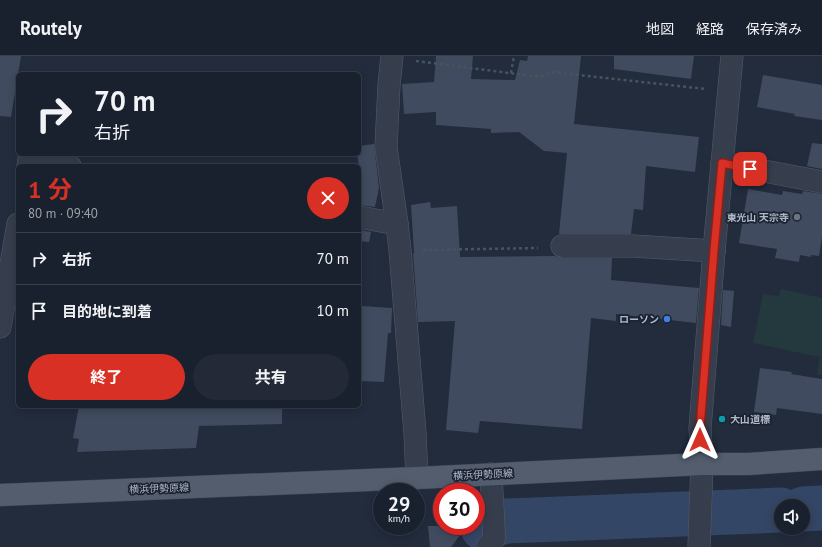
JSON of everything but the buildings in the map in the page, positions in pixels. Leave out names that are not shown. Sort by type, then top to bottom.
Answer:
[{"type":"main road","name":"横浜伊勢原線","points":[[0,495],[416,478],[702,464],[748,464],[822,459]]},
{"type":"street","points":[[699,547],[702,464],[700,428],[714,250],[732,56]]},
{"type":"street","points":[[391,57],[386,147],[400,250],[415,433],[416,478]]},
{"type":"street","points":[[28,164],[29,159],[58,164]]},
{"type":"street","points":[[722,163],[822,182]]},
{"type":"street","points":[[361,217],[397,224]]},
{"type":"street","points":[[0,327],[16,235]]},
{"type":"street","points":[[562,246],[633,246],[714,250]]},
{"type":"street","points":[[492,474],[492,532]]},
{"type":"path","points":[[511,74],[514,56]]},
{"type":"path","points":[[391,57],[540,77],[551,72],[728,91]]},
{"type":"path","points":[[400,250],[559,248],[562,246]]},
{"type":"green space","points":[[781,289],[822,298],[822,375],[817,375],[820,357],[753,343],[763,294],[779,296]]},
{"type":"waterway","points":[[810,509],[822,508]]},
{"type":"waterway","points":[[485,527],[506,521],[774,510]]},
{"type":"place","name":"東光山 天宗寺","points":[[797,217]]},
{"type":"place","name":"ローソン","points":[[667,319]]},
{"type":"place","name":"大山道標","points":[[722,419]]},
{"type":"route","points":[[700,440],[722,163],[750,169]]}]
